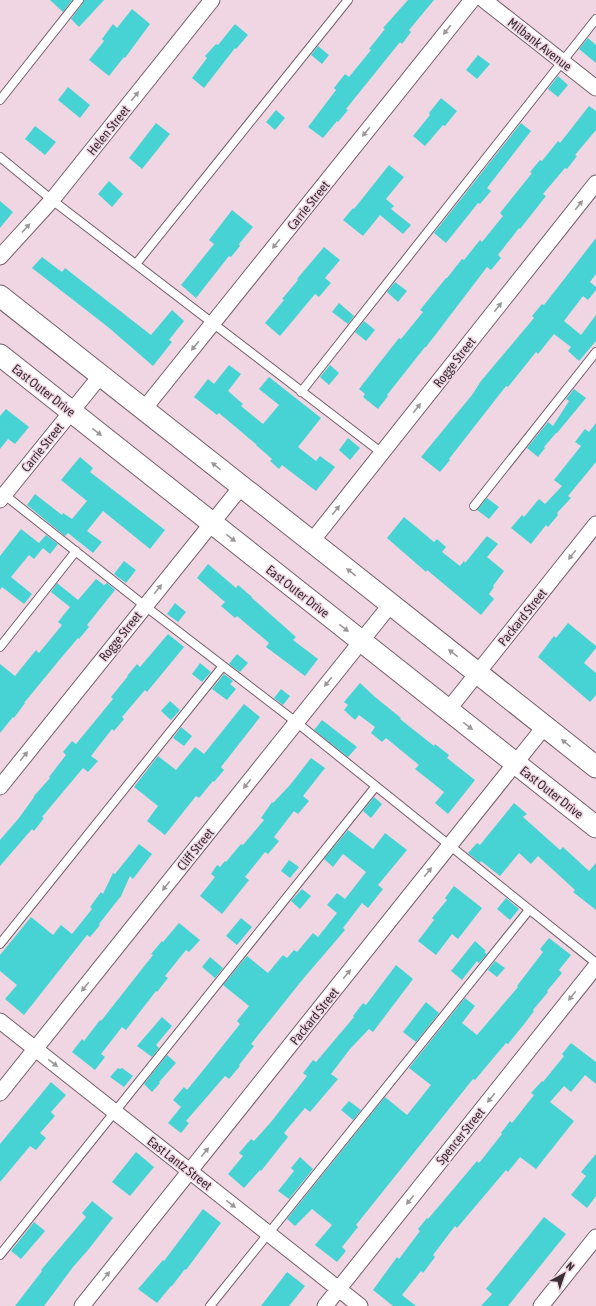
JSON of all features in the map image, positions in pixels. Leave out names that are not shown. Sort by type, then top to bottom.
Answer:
[{"type":"main road","points":[[0,296],[312,541],[596,767]]},
{"type":"main road","name":"East Outer Drive","points":[[0,356],[596,827]]},
{"type":"street","name":"Helen Street","points":[[0,257],[52,200],[212,0]]},
{"type":"street","name":"Carrie Street","points":[[144,409],[472,0]]},
{"type":"street","name":"Milbank Avenue","points":[[484,0],[596,88]]},
{"type":"street","name":"Rogge Street","points":[[312,541],[596,183]]},
{"type":"street","name":"Carrie Street","points":[[1,495],[101,376]]},
{"type":"street","name":"Rogge Street","points":[[0,787],[241,486]]},
{"type":"street","name":"Packard Street","points":[[448,710],[596,524]]},
{"type":"street","name":"Cliff Street","points":[[0,1093],[391,604]]},
{"type":"street","name":"Packard Street","points":[[82,1306],[545,726]]},
{"type":"street","name":"Spencer Street","points":[[325,1306],[596,965]]},
{"type":"street","name":"East Lantz Street","points":[[0,1021],[360,1306]]},
{"type":"street","points":[[541,1306],[596,1237]]},
{"type":"lane","points":[[0,100],[79,0]]},
{"type":"lane","points":[[136,264],[348,0]]},
{"type":"lane","points":[[301,392],[596,19]]},
{"type":"lane","points":[[0,157],[52,200],[212,324],[382,453]]},
{"type":"lane","points":[[474,506],[596,352]]},
{"type":"lane","points":[[1,495],[76,551],[296,722],[596,965]]},
{"type":"lane","points":[[0,647],[76,551]]},
{"type":"lane","points":[[0,944],[223,666]]},
{"type":"lane","points":[[0,1255],[376,786]]},
{"type":"lane","points":[[210,1306],[529,910]]},
{"type":"building","points":[[50,0],[72,0],[63,12]]},
{"type":"building","points":[[84,0],[104,0],[79,27],[71,19]]},
{"type":"building","points":[[408,0],[434,0],[409,30],[411,32],[402,44],[400,42],[346,109],[348,110],[323,138],[308,127],[336,90],[334,88],[345,74],[349,77],[371,50],[369,49],[385,29],[383,28]]},
{"type":"building","points":[[132,9],[150,24],[125,58],[124,57],[109,76],[89,60],[104,41],[102,39],[113,24],[117,28]]},
{"type":"building","points":[[235,24],[248,35],[236,49],[235,48],[204,88],[192,78],[207,58],[205,56],[216,44],[218,45]]},
{"type":"building","points":[[588,38],[596,45],[596,63],[579,49]]},
{"type":"building","points":[[318,46],[329,55],[322,64],[311,55]]},
{"type":"building","points":[[478,55],[490,64],[477,79],[466,70]]},
{"type":"building","points":[[558,76],[568,85],[558,97],[548,89]]},
{"type":"building","points":[[68,87],[90,105],[80,118],[58,100]]},
{"type":"building","points":[[441,98],[457,111],[445,126],[443,125],[425,146],[413,136],[430,115],[429,113]]},
{"type":"building","points":[[589,106],[596,111],[596,130],[575,155],[577,156],[567,169],[565,168],[543,194],[546,196],[498,255],[501,258],[491,270],[487,267],[387,395],[388,396],[378,409],[363,397],[365,394],[359,389],[399,338],[401,339],[423,312],[420,310],[446,278],[462,259],[464,260],[480,240],[482,242],[503,216],[500,213],[532,173],[530,172],[540,160],[542,161],[558,141],[560,143]]},
{"type":"building","points":[[276,110],[285,118],[275,130],[266,122]]},
{"type":"building","points":[[156,123],[170,134],[142,169],[129,158]]},
{"type":"building","points":[[521,123],[531,131],[487,188],[491,191],[480,204],[478,203],[446,243],[434,233]]},
{"type":"building","points":[[35,126],[56,142],[45,155],[25,139]]},
{"type":"building","points":[[389,165],[404,177],[386,199],[394,206],[391,209],[411,225],[403,234],[380,215],[363,236],[343,220],[353,208],[354,209]]},
{"type":"building","points":[[109,181],[123,194],[112,207],[98,194]]},
{"type":"building","points":[[0,201],[13,212],[0,228]]},
{"type":"building","points":[[232,210],[253,227],[239,244],[240,246],[231,257],[229,256],[196,298],[181,285],[214,244],[209,240]]},
{"type":"building","points":[[596,238],[596,274],[590,282],[596,287],[596,290],[588,300],[583,296],[564,321],[581,335],[596,315],[596,341],[579,361],[568,351],[571,347],[554,334],[538,354],[536,352],[508,387],[506,386],[440,472],[421,457],[472,395],[481,381],[534,318],[532,316],[542,304],[544,305]]},
{"type":"building","points":[[324,247],[340,260],[325,278],[331,283],[319,297],[315,294],[280,336],[265,323],[284,300],[282,299],[298,280],[297,279]]},
{"type":"building","points":[[42,257],[62,272],[65,268],[151,335],[172,310],[184,321],[169,340],[172,342],[153,366],[108,327],[32,268]]},
{"type":"building","points":[[395,282],[407,291],[398,302],[387,292]]},
{"type":"building","points":[[339,303],[354,316],[348,324],[332,312]]},
{"type":"building","points":[[364,321],[375,330],[366,341],[355,332]]},
{"type":"building","points":[[229,365],[241,374],[228,391],[243,404],[241,406],[263,424],[279,405],[259,389],[269,377],[321,418],[298,447],[316,461],[320,456],[335,467],[316,491],[282,465],[279,469],[270,461],[272,459],[257,445],[219,413],[217,415],[194,397],[208,379],[214,384]]},
{"type":"building","points":[[330,365],[339,373],[329,385],[320,377]]},
{"type":"building","points":[[574,389],[586,398],[544,447],[545,448],[538,457],[527,448],[548,422],[553,426],[569,401],[566,399]]},
{"type":"building","points":[[6,409],[29,427],[15,444],[8,439],[0,449],[0,416]]},
{"type":"building","points":[[596,423],[596,462],[568,496],[571,498],[557,513],[558,515],[548,527],[546,525],[531,544],[511,528],[522,515],[524,517],[539,499],[545,504],[562,486],[554,480],[581,446],[575,442],[585,429],[589,432]]},
{"type":"building","points":[[348,438],[360,448],[350,460],[339,450]]},
{"type":"building","points":[[80,457],[93,468],[90,472],[165,530],[150,549],[103,511],[87,531],[102,542],[93,553],[68,533],[65,536],[27,505],[35,494],[62,515],[63,513],[72,519],[87,501],[61,480]]},
{"type":"building","points":[[487,498],[499,507],[489,519],[477,510]]},
{"type":"building","points":[[404,517],[434,542],[437,539],[446,547],[442,552],[460,566],[464,561],[465,563],[487,536],[498,544],[487,557],[504,571],[489,594],[494,599],[481,615],[427,570],[426,572],[387,538]]},
{"type":"building","points":[[21,529],[39,543],[46,535],[58,544],[50,554],[43,548],[34,559],[29,555],[11,577],[32,594],[24,604],[2,587],[0,590],[0,556]]},
{"type":"building","points":[[124,561],[136,570],[126,583],[114,574]]},
{"type":"building","points":[[208,564],[236,588],[238,585],[252,597],[296,637],[293,640],[318,659],[305,676],[266,647],[269,643],[237,616],[235,618],[221,606],[225,602],[197,578]]},
{"type":"building","points":[[96,579],[104,585],[107,583],[115,590],[87,625],[89,627],[61,658],[24,703],[14,718],[13,717],[0,733],[0,664],[15,676],[36,650],[39,653],[62,625],[58,622],[70,607],[51,592],[57,583],[78,600]]},
{"type":"building","points":[[175,603],[186,612],[178,622],[167,614]]},
{"type":"building","points":[[568,623],[596,646],[584,663],[596,673],[596,695],[590,702],[538,657],[554,636],[556,638]]},
{"type":"building","points":[[168,634],[184,647],[147,692],[145,690],[122,717],[124,719],[114,731],[112,729],[91,756],[98,761],[88,772],[83,768],[42,817],[44,818],[34,831],[32,829],[0,866],[0,840],[50,778],[49,777],[66,755],[63,752],[72,741],[76,744],[113,699],[111,697],[137,664],[140,667]]},
{"type":"building","points":[[237,654],[248,663],[240,672],[229,664]]},
{"type":"building","points":[[200,663],[211,672],[202,682],[192,674]]},
{"type":"building","points":[[224,674],[233,681],[230,684],[236,689],[227,700],[212,689]]},
{"type":"building","points":[[360,683],[401,718],[400,719],[434,746],[435,744],[449,755],[447,758],[475,780],[448,814],[435,803],[444,792],[415,769],[419,765],[386,738],[382,742],[371,733],[375,727],[359,715],[355,720],[344,710],[348,705],[344,702]]},
{"type":"building","points":[[281,689],[290,696],[283,705],[274,698]]},
{"type":"building","points":[[170,701],[180,710],[171,720],[161,711]]},
{"type":"building","points":[[244,704],[260,717],[221,767],[224,770],[199,798],[196,796],[165,835],[147,821],[158,806],[134,787],[158,756],[176,770],[195,747],[204,754]]},
{"type":"building","points":[[322,720],[357,747],[348,757],[314,730]]},
{"type":"building","points":[[181,727],[192,736],[184,746],[173,738]]},
{"type":"building","points":[[311,758],[325,768],[303,796],[309,801],[298,814],[294,811],[274,837],[279,841],[268,854],[265,852],[245,877],[249,880],[222,914],[200,896],[215,877],[211,874],[217,865],[220,867],[241,844],[243,845],[264,820],[261,818],[272,802],[273,803],[290,785]]},
{"type":"building","points":[[374,797],[382,804],[371,818],[363,811]]},
{"type":"building","points":[[514,803],[527,814],[523,817],[560,850],[563,847],[589,871],[596,863],[596,910],[573,892],[575,890],[538,856],[531,864],[519,853],[500,876],[468,853],[477,843],[480,845]]},
{"type":"building","points":[[348,830],[373,849],[385,833],[407,850],[378,885],[383,889],[368,908],[362,903],[343,928],[345,930],[303,979],[251,1044],[254,1046],[239,1065],[240,1066],[229,1079],[225,1076],[186,1121],[189,1123],[181,1133],[168,1123],[181,1107],[173,1100],[184,1087],[187,1090],[209,1063],[240,1024],[237,1021],[249,1006],[223,985],[247,956],[268,973],[283,955],[287,958],[294,950],[297,952],[313,933],[318,937],[337,913],[327,905],[337,893],[345,899],[366,872],[343,854],[333,867],[324,859]]},
{"type":"building","points":[[139,844],[152,854],[133,879],[130,876],[121,896],[99,924],[100,925],[90,937],[87,935],[24,1015],[5,999],[17,985],[0,971],[0,955],[31,917],[53,935],[61,925],[72,934],[92,909],[90,907],[101,892],[103,894],[113,873],[115,874]]},
{"type":"building","points":[[289,860],[299,867],[290,878],[281,871]]},
{"type":"building","points":[[454,886],[482,908],[458,939],[452,934],[436,955],[418,941],[434,920],[432,918],[447,900],[445,898]]},
{"type":"building","points":[[302,889],[311,896],[300,909],[291,901]]},
{"type":"building","points":[[506,898],[519,909],[510,920],[497,909]]},
{"type":"building","points":[[241,918],[252,927],[237,945],[226,936]]},
{"type":"building","points":[[179,923],[200,940],[189,952],[186,950],[165,976],[168,978],[126,1030],[122,1027],[101,1054],[105,1057],[95,1070],[72,1052],[82,1039],[84,1041],[100,1020],[101,1021],[153,955],[151,954]]},
{"type":"building","points":[[549,938],[571,955],[559,970],[562,973],[508,1044],[506,1043],[475,1080],[473,1079],[356,1225],[358,1227],[342,1247],[346,1251],[337,1262],[315,1245],[332,1225],[312,1209],[295,1226],[287,1219],[385,1097],[407,1115],[431,1085],[409,1068],[465,998],[475,1006],[462,1023],[477,1035],[518,987],[517,986],[543,952],[540,949]]},
{"type":"building","points":[[475,941],[486,951],[484,952],[487,954],[479,963],[477,961],[462,980],[451,971]]},
{"type":"building","points":[[210,957],[223,968],[215,978],[202,967]]},
{"type":"building","points":[[495,961],[505,968],[497,977],[488,970]]},
{"type":"building","points":[[396,965],[413,979],[373,1032],[369,1029],[350,1049],[331,1074],[338,1079],[310,1112],[305,1108],[284,1133],[288,1137],[261,1171],[260,1170],[244,1188],[228,1174],[243,1156],[239,1153],[251,1139],[254,1141],[271,1122],[307,1076],[303,1073],[313,1060],[316,1062],[354,1017],[353,1016],[363,1003],[366,1005]]},
{"type":"building","points":[[426,1002],[439,1013],[416,1042],[403,1032]]},
{"type":"building","points":[[162,1017],[172,1026],[156,1045],[159,1048],[152,1057],[137,1046]]},
{"type":"building","points":[[571,1043],[596,1062],[596,1084],[585,1075],[571,1092],[564,1086],[550,1102],[574,1121],[536,1169],[520,1157],[508,1172],[506,1170],[457,1228],[455,1226],[433,1255],[435,1257],[423,1273],[421,1271],[402,1295],[416,1306],[393,1306],[373,1290],[397,1257],[399,1259],[420,1231],[418,1229],[427,1218],[428,1219],[477,1161],[479,1163],[502,1134],[501,1133],[510,1121],[512,1123],[534,1095],[531,1093],[542,1081],[543,1082],[564,1056],[562,1054]]},
{"type":"building","points":[[167,1055],[176,1063],[152,1092],[144,1084]]},
{"type":"building","points":[[118,1068],[122,1068],[133,1076],[124,1087],[110,1077]]},
{"type":"building","points":[[51,1082],[66,1095],[51,1112],[55,1116],[40,1133],[46,1138],[36,1150],[30,1146],[0,1182],[0,1144]]},
{"type":"building","points":[[349,1101],[361,1110],[353,1120],[341,1110]]},
{"type":"building","points":[[136,1152],[154,1167],[130,1196],[112,1182]]},
{"type":"building","points":[[596,1154],[596,1196],[587,1208],[571,1195],[586,1176],[581,1172]]},
{"type":"building","points":[[300,1157],[313,1169],[289,1199],[278,1191],[294,1171],[291,1168]]},
{"type":"building","points":[[92,1201],[113,1218],[73,1267],[44,1306],[15,1306],[42,1271],[41,1270],[86,1217],[82,1213]]},
{"type":"building","points":[[203,1209],[221,1223],[186,1270],[185,1269],[157,1303],[138,1289],[163,1260],[164,1261]]},
{"type":"building","points":[[544,1217],[566,1234],[508,1306],[481,1306],[492,1294],[486,1289]]},
{"type":"building","points":[[34,1222],[45,1231],[21,1259],[11,1251]]},
{"type":"building","points":[[287,1272],[305,1286],[289,1306],[261,1306]]}]
